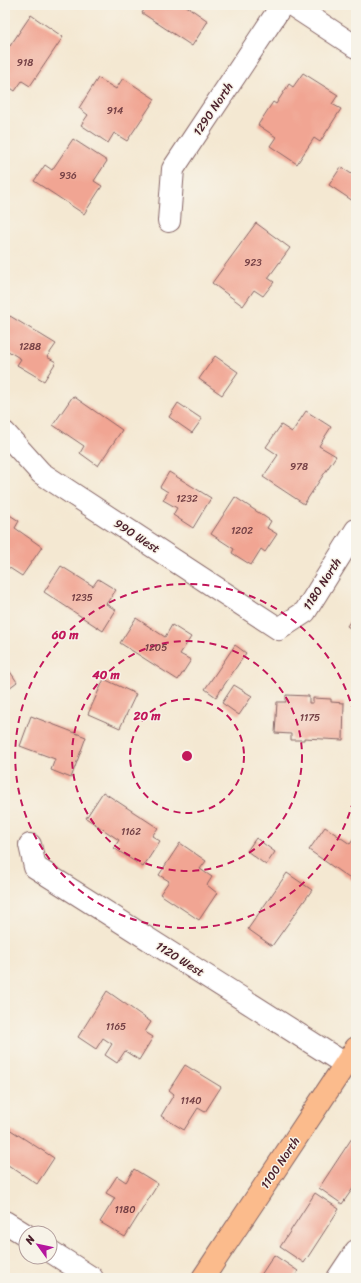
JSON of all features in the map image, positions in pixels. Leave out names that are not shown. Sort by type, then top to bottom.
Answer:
[{"type":"main road","name":"1100 North","points":[[203,1278],[351,1056]]},
{"type":"street","name":"1290 North","points":[[169,221],[173,169],[282,5]]},
{"type":"street","points":[[292,5],[356,47]]},
{"type":"street","name":"990 West","points":[[5,432],[41,473],[279,629]]},
{"type":"street","name":"1180 North","points":[[279,629],[305,612],[356,530]]},
{"type":"street","name":"1120 West","points":[[30,845],[35,867],[351,1056]]},
{"type":"street","points":[[5,1222],[18,1230]]},
{"type":"street","points":[[338,1278],[356,1251]]},
{"type":"street","points":[[58,1256],[92,1278]]},
{"type":"building","points":[[147,5],[185,5],[208,21],[192,46],[142,13]]},
{"type":"building","points":[[31,15],[63,37],[30,86],[22,81],[15,91],[5,84],[5,43],[10,46]]},
{"type":"building","points":[[303,73],[338,95],[332,104],[341,109],[320,142],[314,138],[297,164],[270,146],[276,137],[258,125],[273,102],[276,104],[289,84],[293,87]]},
{"type":"building","points":[[98,78],[116,89],[123,78],[155,99],[127,141],[114,133],[108,143],[81,125],[88,115],[79,108]]},
{"type":"building","points":[[73,139],[107,161],[94,181],[102,186],[84,214],[34,181],[45,165],[52,170]]},
{"type":"building","points":[[341,167],[356,177],[356,203],[329,185]]},
{"type":"building","points":[[256,223],[290,248],[268,278],[274,282],[263,296],[254,290],[243,306],[212,283]]},
{"type":"building","points":[[10,316],[56,344],[47,357],[56,362],[44,381],[17,365],[21,359],[5,349],[5,323]]},
{"type":"building","points":[[215,356],[238,372],[222,395],[199,379]]},
{"type":"building","points":[[73,396],[122,430],[98,466],[80,453],[84,446],[53,425]]},
{"type":"building","points":[[178,403],[202,419],[192,433],[169,417]]},
{"type":"building","points":[[306,411],[331,427],[319,446],[336,456],[304,504],[263,477],[278,455],[266,447],[281,425],[292,432]]},
{"type":"building","points":[[169,472],[211,498],[193,528],[173,515],[177,508],[163,500],[168,492],[160,487]]},
{"type":"building","points":[[235,497],[271,521],[267,528],[277,534],[265,552],[261,549],[251,565],[232,553],[234,549],[211,534]]},
{"type":"building","points":[[5,512],[19,521],[15,528],[42,547],[22,576],[5,565]]},
{"type":"building","points":[[61,566],[93,586],[98,579],[116,590],[106,604],[116,610],[103,631],[44,592]]},
{"type":"building","points":[[356,613],[356,632],[347,626]]},
{"type":"building","points":[[136,618],[165,637],[172,625],[191,637],[180,654],[191,660],[178,680],[120,643]]},
{"type":"building","points":[[235,645],[246,653],[216,697],[205,689]]},
{"type":"building","points":[[5,664],[17,682],[5,691]]},
{"type":"building","points":[[104,679],[136,694],[120,728],[88,714]]},
{"type":"building","points":[[234,685],[252,696],[239,715],[222,703]]},
{"type":"building","points":[[286,695],[309,696],[309,703],[313,703],[313,698],[331,699],[331,702],[344,703],[343,740],[304,738],[304,740],[291,740],[291,734],[275,733],[277,702],[286,702]]},
{"type":"building","points":[[31,716],[86,737],[71,778],[51,770],[55,759],[20,746]]},
{"type":"building","points":[[103,792],[158,828],[152,836],[160,841],[143,867],[114,848],[119,840],[86,818]]},
{"type":"building","points":[[325,827],[350,844],[356,836],[356,883],[309,850]]},
{"type":"building","points":[[256,838],[275,852],[266,865],[247,851]]},
{"type":"building","points":[[180,843],[206,861],[200,869],[212,877],[207,885],[217,893],[199,920],[160,894],[169,881],[159,875]]},
{"type":"building","points":[[287,873],[312,890],[272,946],[248,929]]},
{"type":"building","points":[[107,991],[151,1022],[145,1032],[153,1037],[139,1060],[125,1051],[117,1063],[105,1055],[112,1044],[103,1038],[96,1049],[78,1037]]},
{"type":"building","points":[[185,1065],[221,1087],[205,1112],[198,1108],[184,1130],[161,1116],[174,1094],[169,1090]]},
{"type":"building","points":[[6,1127],[54,1158],[37,1184],[8,1165],[5,1169]]},
{"type":"building","points":[[354,1135],[356,1137],[356,1184],[342,1204],[319,1188]]},
{"type":"building","points":[[134,1169],[158,1184],[125,1237],[100,1222],[115,1198],[106,1193],[117,1176],[126,1182]]},
{"type":"building","points":[[315,1193],[339,1209],[304,1263],[280,1247]]},
{"type":"building","points":[[274,1255],[298,1271],[294,1278],[259,1278]]}]
